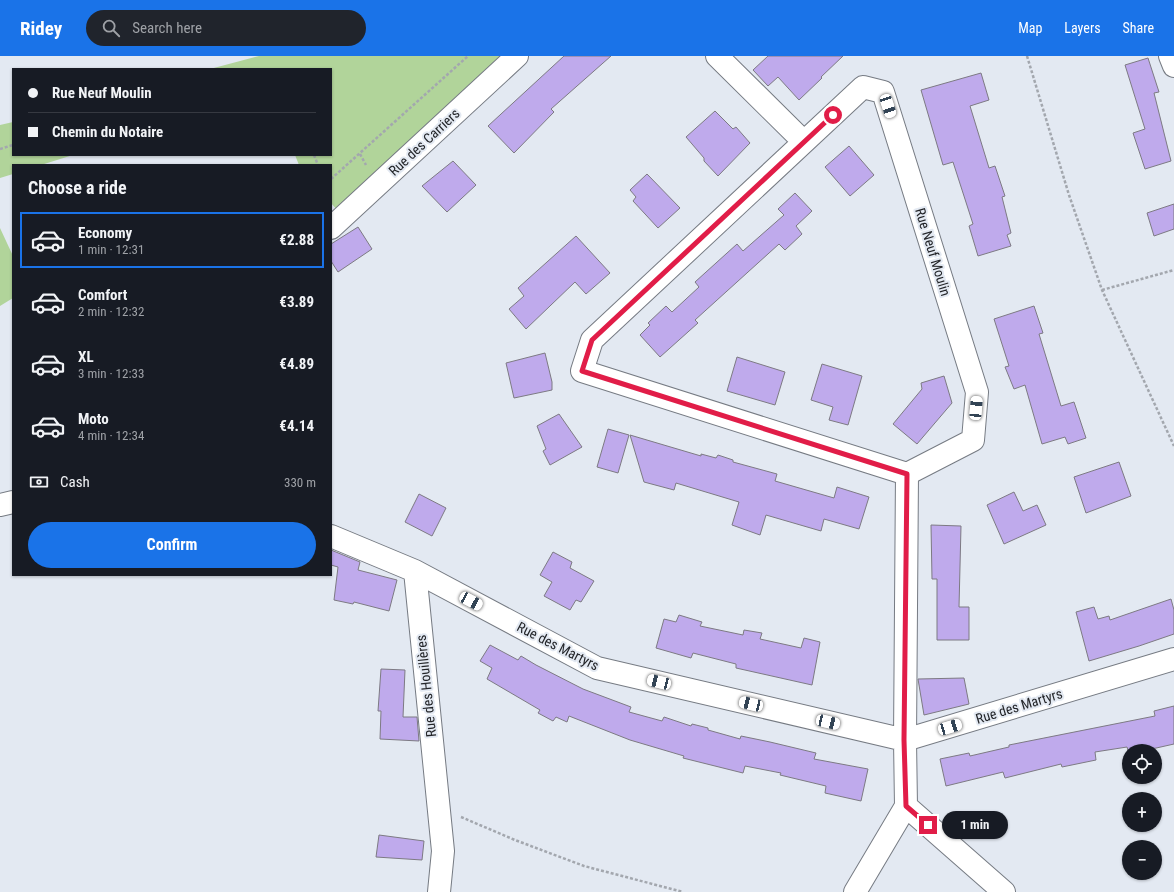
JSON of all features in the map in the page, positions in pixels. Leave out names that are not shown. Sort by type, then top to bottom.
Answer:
[{"type":"street","name":"Rue des Carriers","points":[[332,227],[517,56]]},
{"type":"street","points":[[717,56],[804,142]]},
{"type":"street","points":[[1170,56],[1174,66]]},
{"type":"street","name":"Rue Neuf Moulin","points":[[863,87],[883,92],[977,392],[973,440],[907,474],[582,371],[592,340],[863,87]]},
{"type":"street","points":[[855,892],[906,806],[904,740],[907,474]]},
{"type":"street","points":[[0,505],[12,502]]},
{"type":"street","points":[[332,536],[415,571]]},
{"type":"street","name":"Rue des Martyrs","points":[[415,571],[597,668],[904,740],[1174,659]]},
{"type":"street","name":"Rue des Houillères","points":[[415,571],[443,851],[439,892]]},
{"type":"street","points":[[906,806],[1004,892]]},
{"type":"path","points":[[332,178],[468,56]]},
{"type":"path","points":[[1027,56],[1069,195],[1102,290],[1174,446]]},
{"type":"path","points":[[0,149],[12,145]]},
{"type":"path","points":[[1102,290],[1174,270]]},
{"type":"path","points":[[438,807],[515,840],[584,866],[683,892]]},
{"type":"green space","points":[[259,56],[517,56],[343,217],[332,204],[332,164],[299,164],[295,156],[332,156],[332,68],[214,68]]},
{"type":"green space","points":[[12,122],[12,156],[70,156],[44,164],[12,164],[12,174],[0,178],[0,125]]},
{"type":"green space","points":[[0,228],[12,254],[12,299],[0,306]]},
{"type":"building","points":[[564,56],[611,56],[551,109],[554,112],[514,153],[488,126]]},
{"type":"building","points":[[768,56],[843,56],[799,100],[778,77],[768,86],[753,70]]},
{"type":"building","points":[[1148,58],[1159,92],[1154,93],[1171,161],[1145,169],[1133,133],[1145,129],[1125,65]]},
{"type":"building","points":[[981,73],[989,100],[970,106],[989,168],[995,166],[1005,196],[1002,197],[1011,233],[1007,235],[1011,246],[978,256],[969,226],[973,224],[953,162],[943,165],[921,90]]},
{"type":"building","points":[[715,111],[733,129],[736,127],[750,143],[718,176],[704,161],[704,158],[686,137]]},
{"type":"building","points":[[849,146],[874,175],[850,196],[825,167]]},
{"type":"building","points":[[453,161],[476,185],[447,212],[422,186]]},
{"type":"building","points":[[647,174],[680,208],[658,228],[633,201],[636,197],[630,190]]},
{"type":"building","points":[[795,193],[812,211],[796,226],[802,234],[785,250],[779,244],[695,320],[698,323],[660,357],[640,335],[650,325],[648,323],[666,306],[672,312],[699,287],[695,282],[737,244],[743,251],[784,215],[778,209]]},
{"type":"building","points":[[1174,204],[1174,229],[1154,236],[1147,213]]},
{"type":"building","points":[[358,227],[372,249],[338,272],[332,263],[332,243]]},
{"type":"building","points":[[576,236],[610,273],[586,294],[575,282],[526,329],[509,309],[524,296],[518,288]]},
{"type":"building","points":[[1034,306],[1043,333],[1039,334],[1061,406],[1074,402],[1086,438],[1068,444],[1065,437],[1042,444],[1025,385],[1014,389],[1005,367],[1009,366],[994,319]]},
{"type":"building","points":[[545,353],[552,382],[552,390],[514,398],[506,363]]},
{"type":"building","points":[[737,357],[785,372],[775,405],[727,391]]},
{"type":"building","points":[[822,364],[862,376],[848,425],[829,420],[833,407],[811,400]]},
{"type":"building","points":[[944,376],[952,403],[917,444],[893,424],[922,389],[921,383]]},
{"type":"building","points":[[559,414],[582,447],[550,465],[543,451],[546,449],[537,426]]},
{"type":"building","points":[[608,429],[629,435],[618,473],[597,467]]},
{"type":"building","points":[[630,435],[701,456],[701,454],[716,458],[718,455],[733,460],[733,462],[777,474],[775,481],[834,498],[837,487],[869,497],[859,529],[824,519],[821,531],[766,515],[760,535],[732,525],[739,502],[676,483],[674,490],[644,482]]},
{"type":"building","points":[[1119,462],[1131,496],[1086,513],[1074,477]]},
{"type":"building","points":[[1014,492],[1023,511],[1037,505],[1046,525],[1004,544],[987,505]]},
{"type":"building","points":[[419,494],[446,508],[432,536],[405,522]]},
{"type":"building","points":[[931,525],[961,526],[959,607],[969,607],[969,640],[937,640],[937,579],[932,579]]},
{"type":"building","points":[[332,550],[360,562],[358,570],[397,580],[389,611],[354,602],[353,604],[334,600],[338,567],[332,565]]},
{"type":"building","points":[[553,552],[572,562],[570,568],[594,581],[581,602],[576,600],[570,610],[544,596],[552,582],[540,575]]},
{"type":"building","points":[[1171,599],[1174,610],[1174,634],[1089,661],[1076,612],[1094,607],[1098,619],[1109,616],[1110,620]]},
{"type":"building","points":[[679,615],[702,622],[700,626],[743,635],[744,630],[762,633],[760,639],[801,648],[804,638],[820,642],[812,685],[736,668],[736,664],[693,653],[691,658],[656,648],[664,619],[676,622]]},
{"type":"building","points":[[490,645],[518,660],[521,656],[583,689],[631,707],[629,712],[662,721],[664,717],[691,726],[692,724],[708,728],[708,730],[740,739],[741,736],[770,742],[816,753],[814,759],[868,769],[861,801],[825,793],[826,786],[780,775],[781,773],[745,766],[743,773],[683,758],[684,756],[630,740],[569,716],[567,722],[556,717],[553,721],[538,713],[540,710],[487,679],[492,668],[480,661]]},
{"type":"building","points":[[381,669],[405,670],[403,717],[417,717],[419,741],[380,739],[381,711],[378,711]]},
{"type":"building","points":[[964,678],[969,704],[924,715],[918,679]]},
{"type":"building","points":[[1174,706],[1174,744],[1162,747],[1162,744],[1122,744],[1122,748],[1095,752],[1096,760],[1062,767],[1061,764],[1005,778],[1003,772],[946,786],[940,759],[969,753],[970,756],[1009,747],[1009,745],[1155,716],[1154,711]]},
{"type":"building","points":[[379,835],[424,841],[422,860],[376,857]]},
{"type":"route","points":[[833,115],[592,340],[582,371],[907,474],[904,740],[906,806],[928,825]]}]
